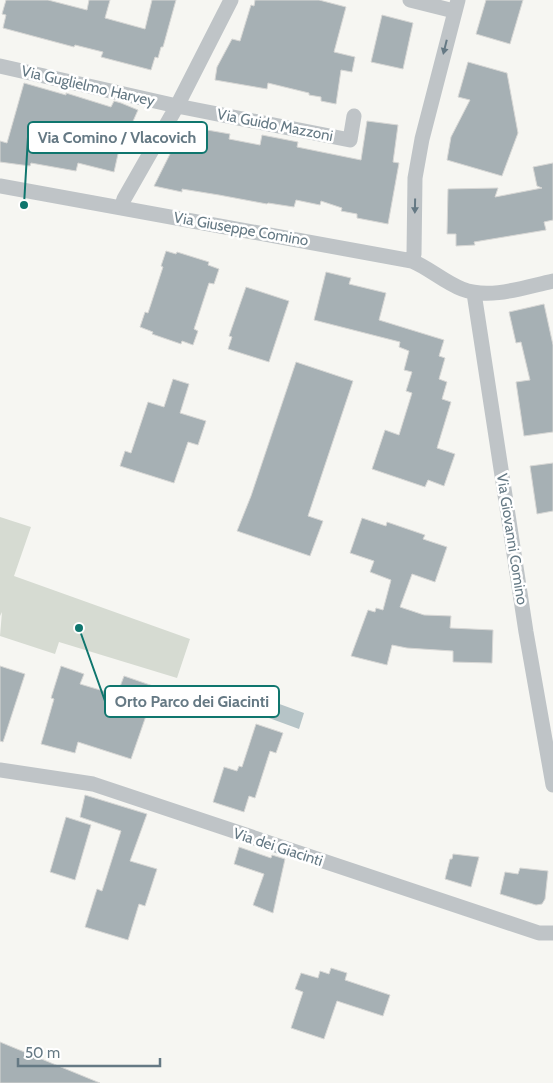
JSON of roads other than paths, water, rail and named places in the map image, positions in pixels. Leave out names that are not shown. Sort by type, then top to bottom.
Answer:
[{"type":"street","points":[[121,208],[124,199],[177,106],[231,0]]},
{"type":"street","points":[[410,0],[456,6],[422,140],[415,178],[414,254],[412,261]]},
{"type":"street","name":"Via Guglielmo Harvey","points":[[0,66],[177,106]]},
{"type":"street","name":"Via Guido Mazzoni","points":[[177,106],[350,140],[354,116]]},
{"type":"street","name":"Via Giuseppe Comino","points":[[0,186],[412,261],[460,288],[474,293]]},
{"type":"street","points":[[474,293],[504,292],[553,281]]},
{"type":"street","name":"Via Giovanni Comino","points":[[474,293],[526,632],[553,785]]},
{"type":"street","name":"Via dei Giacinti","points":[[0,770],[93,784],[539,933],[553,933]]},
{"type":"place","name":"Via Comino / Vlacovich","points":[[24,205]]},
{"type":"place","name":"Orto Parco dei Giacinti","points":[[79,628]]}]
